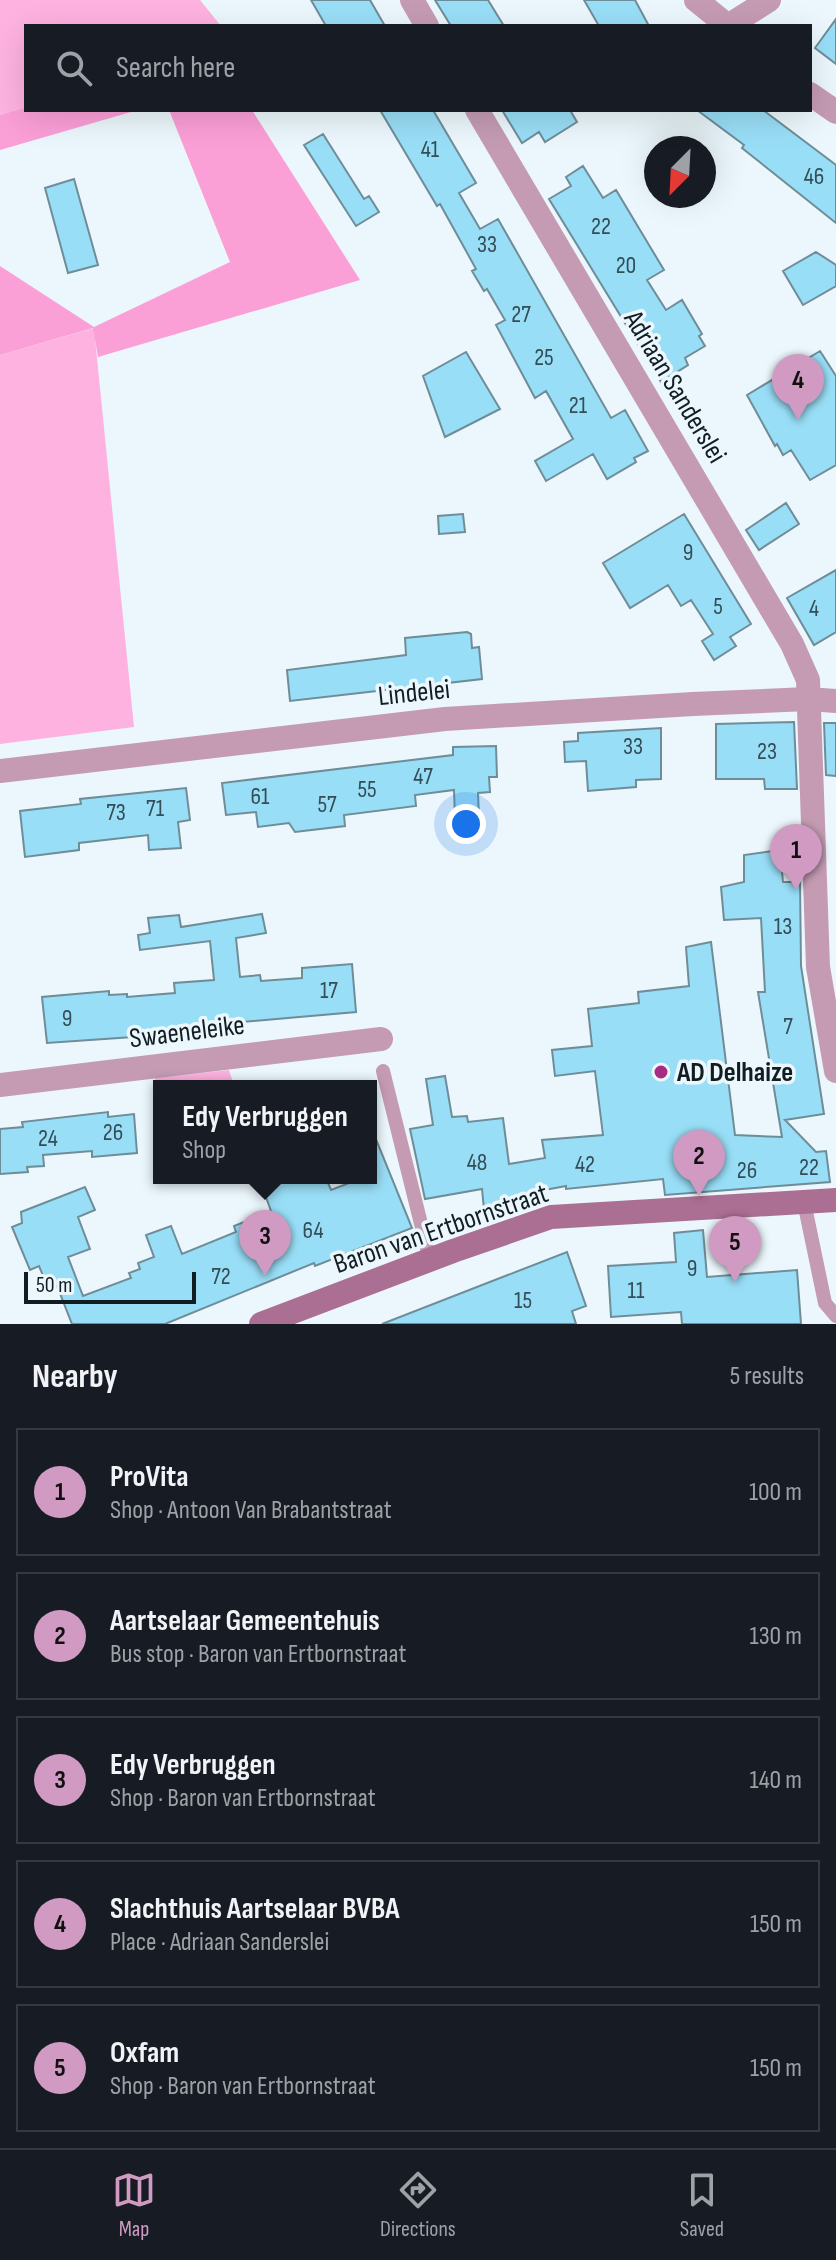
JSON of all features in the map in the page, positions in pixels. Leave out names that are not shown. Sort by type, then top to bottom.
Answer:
[{"type":"street","points":[[412,0],[426,24]]},
{"type":"street","points":[[696,0],[726,24]]},
{"type":"street","points":[[731,24],[769,0]]},
{"type":"street","points":[[812,95],[836,112]]},
{"type":"street","name":"Adriaan Sanderslei","points":[[478,112],[792,644],[808,680],[818,967],[836,1071]]},
{"type":"street","name":"Lindelei","points":[[0,771],[445,719],[808,699],[836,701]]},
{"type":"street","name":"Swaeneleike","points":[[0,1085],[381,1039]]},
{"type":"street","name":"Baron van Ertbornstraat","points":[[261,1324],[287,1320],[430,1260],[551,1217],[836,1200]]},
{"type":"lane","points":[[383,1071],[430,1260]]},
{"type":"lane","points":[[804,1202],[825,1303],[836,1316]]},
{"type":"shaded area","points":[[0,0],[200,0],[219,24],[24,24],[24,108],[0,115]]},
{"type":"shaded area","points":[[24,108],[24,112],[131,112],[0,150],[0,115]]},
{"type":"shaded area","points":[[170,112],[253,112],[360,280],[98,357],[93,328],[0,355],[0,266],[94,327],[230,262]]},
{"type":"shaded area","points":[[94,328],[134,727],[0,744],[0,355]]},
{"type":"shaded area","points":[[229,1070],[232,1080],[155,1080]]},
{"type":"building","points":[[311,0],[370,0],[384,24],[325,24]]},
{"type":"building","points":[[435,0],[488,0],[503,24],[450,24]]},
{"type":"building","points":[[584,0],[635,0],[648,24],[598,24]]},
{"type":"building","points":[[836,19],[836,64],[815,48]]},
{"type":"building","points":[[381,112],[434,112],[476,183],[459,193],[480,229],[498,219],[611,418],[625,410],[648,451],[634,458],[636,462],[607,479],[593,454],[546,481],[535,461],[573,439],[546,391],[535,398],[496,325],[505,320],[472,271],[476,269],[440,204],[437,206]]},
{"type":"building","points":[[503,112],[571,112],[577,122],[545,142],[539,132],[522,143]]},
{"type":"building","points":[[700,112],[766,112],[836,165],[836,223],[742,148],[744,145]]},
{"type":"building","points":[[323,134],[364,199],[369,196],[379,212],[356,226],[304,145]]},
{"type":"building","points":[[583,166],[603,198],[616,190],[664,270],[647,280],[666,310],[682,300],[702,334],[699,336],[705,346],[685,358],[688,365],[661,382],[549,199],[571,186],[566,177]]},
{"type":"building","points":[[74,179],[98,265],[68,273],[45,188]]},
{"type":"building","points":[[816,252],[836,265],[836,286],[803,305],[783,271]]},
{"type":"building","points":[[820,351],[836,376],[836,465],[810,480],[791,450],[783,455],[777,444],[775,446],[747,395]]},
{"type":"building","points":[[466,352],[500,409],[445,437],[423,376]]},
{"type":"building","points":[[786,503],[799,524],[759,550],[746,530]]},
{"type":"building","points":[[463,514],[465,532],[439,534],[438,516]]},
{"type":"building","points":[[684,514],[751,624],[730,637],[736,646],[714,660],[702,641],[713,634],[691,600],[681,606],[668,585],[630,608],[603,563]]},
{"type":"building","points":[[836,570],[836,632],[814,645],[787,598]]},
{"type":"building","points":[[471,634],[472,648],[479,647],[482,679],[290,701],[287,670],[406,655],[405,638]]},
{"type":"building","points":[[794,722],[797,789],[765,789],[764,779],[716,779],[716,724]]},
{"type":"building","points":[[824,723],[836,723],[836,776],[826,775]]},
{"type":"building","points":[[661,728],[661,779],[636,780],[636,787],[588,791],[586,761],[565,762],[564,742],[578,741],[578,733]]},
{"type":"building","points":[[496,746],[497,777],[489,777],[490,792],[478,793],[479,817],[455,818],[454,790],[415,795],[416,806],[344,815],[345,826],[295,832],[289,823],[258,827],[256,812],[226,815],[222,783],[453,755],[453,747]]},
{"type":"building","points":[[186,788],[190,820],[178,822],[181,848],[149,850],[148,835],[79,843],[79,850],[25,857],[20,811],[81,804],[80,799]]},
{"type":"building","points":[[780,850],[783,882],[800,882],[801,966],[824,1114],[785,1120],[816,1152],[826,1151],[830,1182],[665,1195],[663,1179],[566,1189],[566,1186],[523,1194],[524,1204],[510,1206],[511,1215],[485,1220],[482,1189],[425,1199],[410,1129],[433,1125],[426,1079],[445,1076],[452,1117],[467,1116],[468,1122],[503,1118],[509,1164],[545,1158],[542,1140],[603,1135],[595,1071],[555,1076],[552,1050],[592,1046],[588,1009],[639,1003],[638,992],[689,986],[686,947],[711,942],[735,1135],[782,1137],[758,992],[765,992],[761,918],[724,920],[721,887],[744,882],[744,855]]},
{"type":"building","points":[[262,914],[266,933],[236,938],[240,977],[260,975],[261,981],[302,978],[302,968],[352,964],[356,1012],[151,1030],[146,1032],[147,1036],[47,1043],[42,997],[109,991],[109,995],[127,994],[127,997],[175,993],[174,983],[214,980],[210,941],[140,950],[138,935],[150,933],[148,918],[179,915],[181,927]]},
{"type":"building","points":[[108,1112],[108,1117],[134,1114],[137,1153],[92,1157],[92,1151],[43,1155],[44,1166],[27,1167],[28,1172],[0,1174],[0,1129],[23,1127],[22,1122]]},
{"type":"building","points":[[377,1142],[412,1228],[315,1266],[314,1263],[165,1324],[72,1324],[57,1286],[49,1290],[39,1266],[30,1270],[12,1227],[22,1223],[21,1212],[85,1187],[95,1210],[78,1217],[90,1249],[68,1257],[83,1296],[131,1278],[129,1273],[140,1269],[138,1263],[154,1257],[146,1235],[171,1226],[182,1254],[236,1232],[234,1226],[271,1211],[262,1186],[328,1184],[331,1190],[346,1184],[377,1184]]},
{"type":"building","points":[[703,1230],[707,1277],[797,1270],[801,1324],[682,1324],[681,1312],[611,1317],[608,1266],[676,1262],[674,1233]]},
{"type":"building","points":[[567,1252],[586,1306],[572,1311],[576,1324],[382,1324]]},
{"type":"place","name":"Slachthuis Aartselaar BVBA","points":[[798,420]]},
{"type":"place","name":"ProVita","points":[[796,890]]},
{"type":"place","name":"AD Delhaize","points":[[661,1072]]},
{"type":"place","name":"Aartselaar Gemeentehuis","points":[[699,1196]]},
{"type":"place","name":"Edy Verbruggen","points":[[265,1276]]},
{"type":"place","name":"Oxfam","points":[[735,1282]]}]
